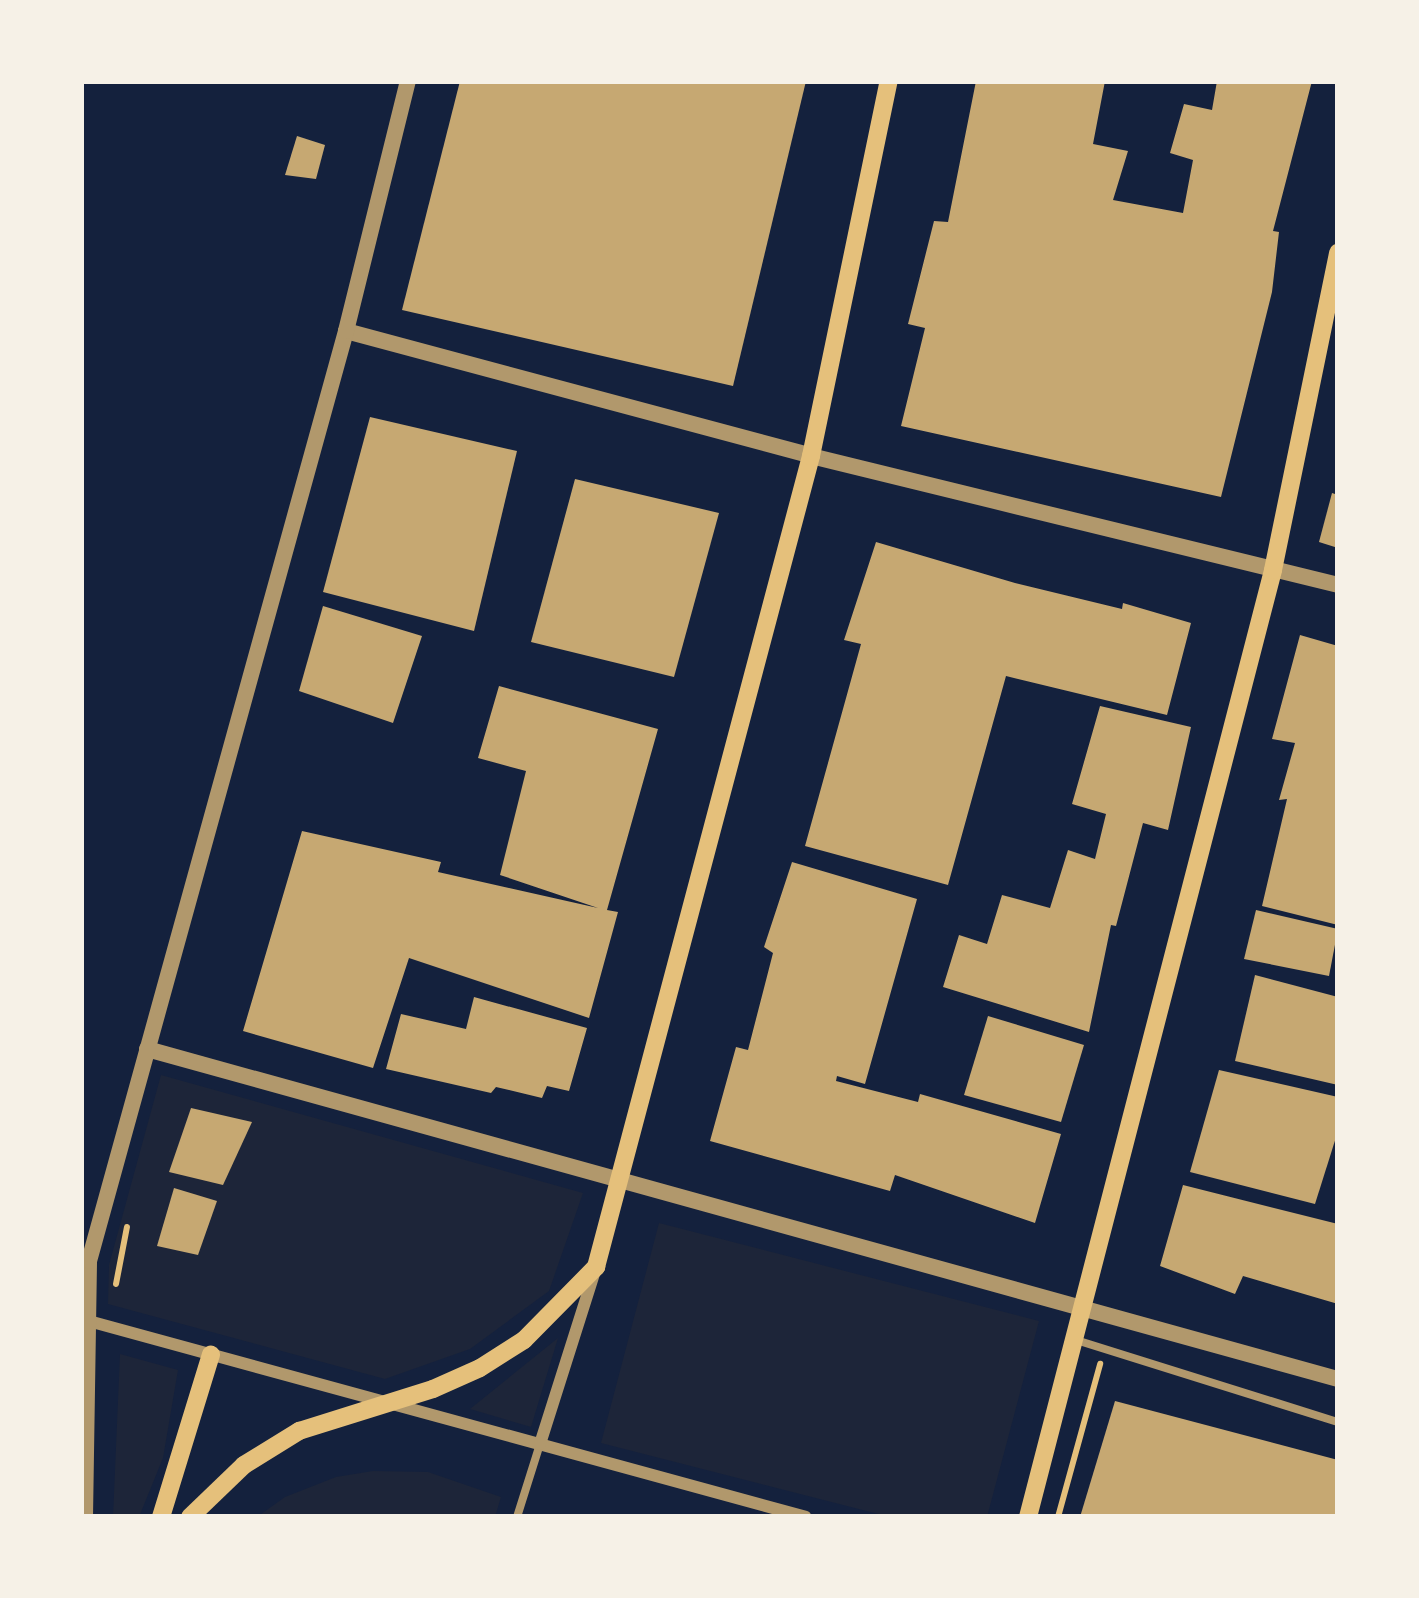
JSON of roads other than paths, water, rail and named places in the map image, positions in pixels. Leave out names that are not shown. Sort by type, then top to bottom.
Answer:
[{"type":"main road","points":[[190,1517],[226,1479],[276,1442],[319,1421],[434,1389],[480,1368],[524,1340],[596,1267],[811,456],[889,81]]},
{"type":"main road","points":[[1028,1517],[1273,569],[1338,253]]},
{"type":"main road","points":[[161,1517],[211,1354]]},
{"type":"street","points":[[85,1517],[88,1261],[346,331],[408,81]]},
{"type":"street","points":[[346,331],[811,456],[1338,585]]},
{"type":"street","points":[[146,1049],[1338,1379]]},
{"type":"street","points":[[541,1444],[596,1267]]},
{"type":"street","points":[[85,1320],[541,1444],[767,1512],[806,1517]]},
{"type":"lane","points":[[1076,1340],[1338,1422]]},
{"type":"lane","points":[[517,1517],[541,1444]]}]
